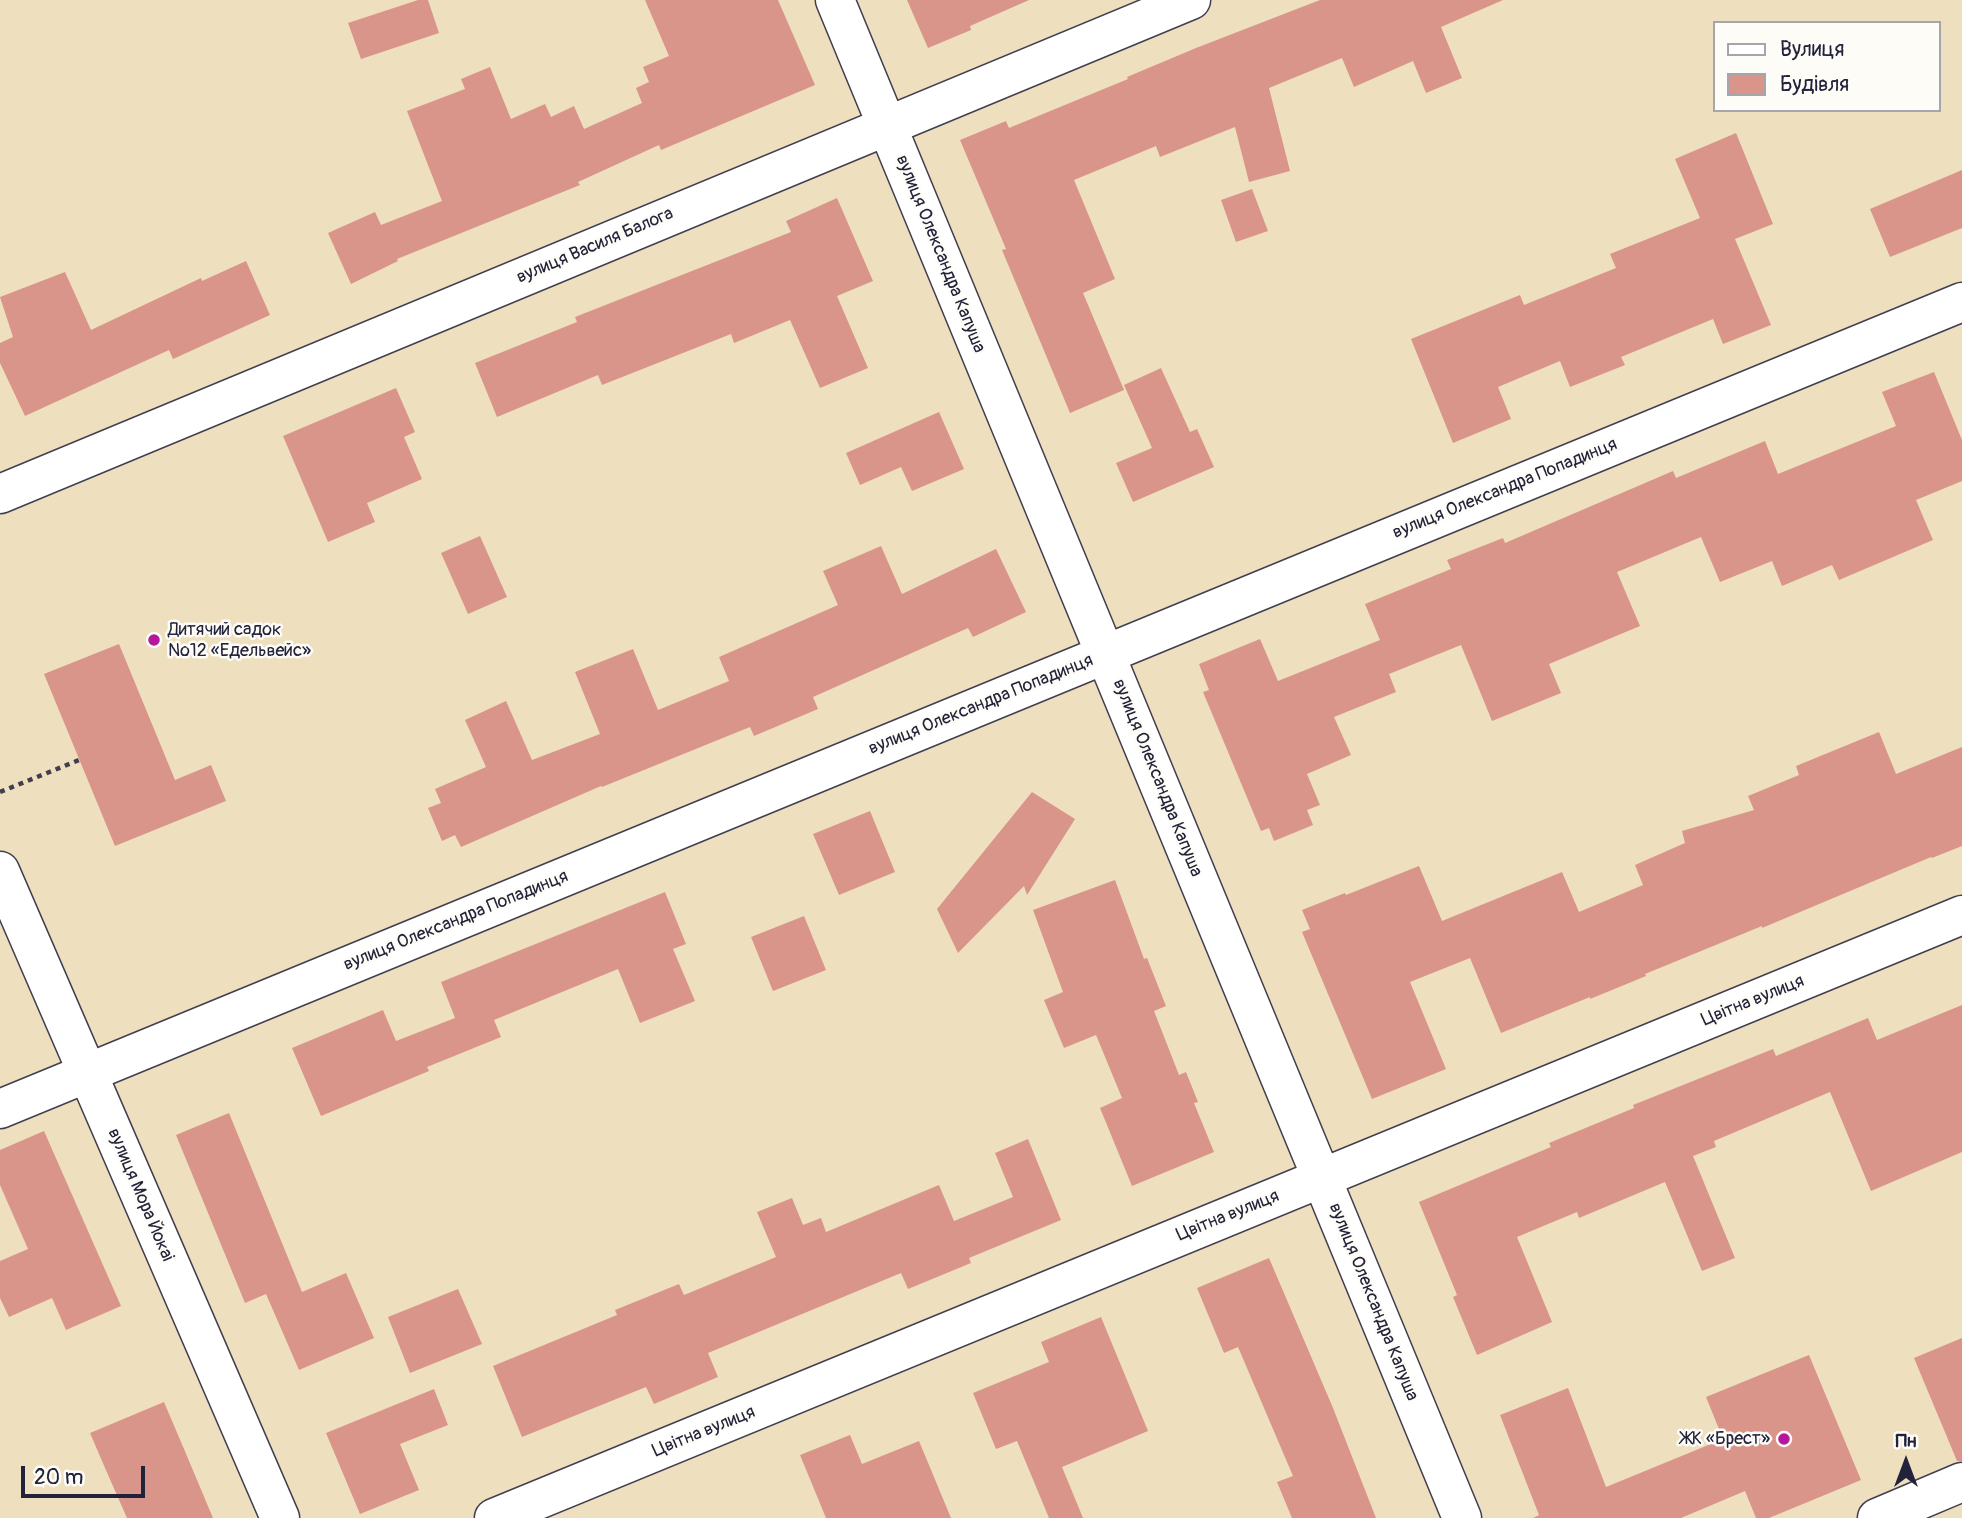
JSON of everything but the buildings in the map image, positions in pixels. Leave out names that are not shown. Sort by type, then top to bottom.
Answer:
[{"type":"street","name":"вулиця Олександра Капуша","points":[[835,0],[1462,1518]]},
{"type":"street","name":"вулиця Василя Балога","points":[[0,494],[1191,0]]},
{"type":"street","name":"вулиця Олександра Попадинця","points":[[0,1109],[1962,302]]},
{"type":"street","name":"вулиця Мора Йокаі","points":[[0,871],[280,1518]]},
{"type":"street","name":"Цвітна вулиця","points":[[494,1518],[1962,915]]},
{"type":"street","points":[[1877,1518],[1962,1482]]},
{"type":"path","points":[[0,792],[79,760]]},
{"type":"place","name":"Дитячий садок №12 «Едельвейс»","points":[[154,640]]},
{"type":"place","name":"ЖК «Брест»","points":[[1784,1439]]}]
